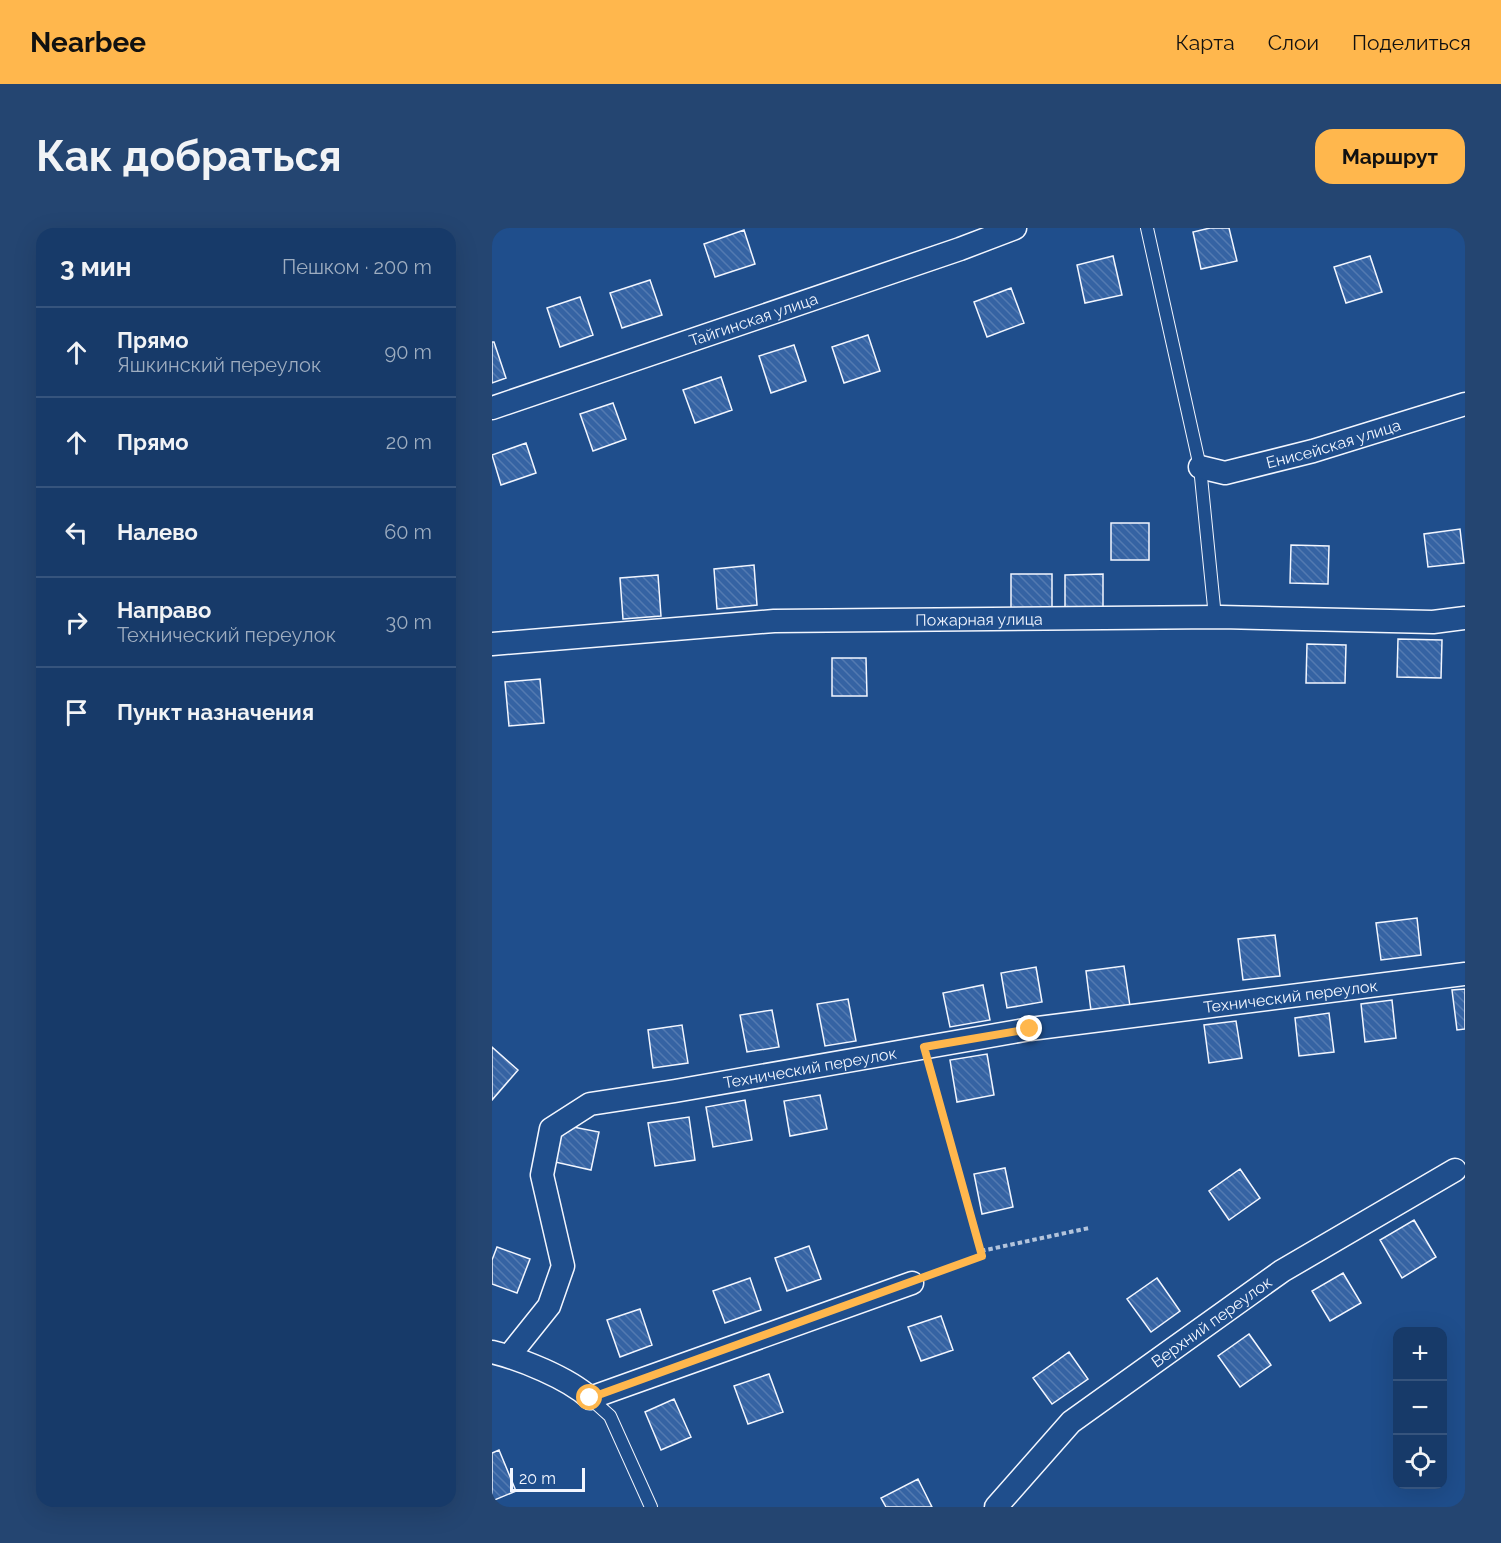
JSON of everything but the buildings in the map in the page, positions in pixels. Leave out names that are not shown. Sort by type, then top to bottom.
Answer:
[{"type":"street","name":"Тайгинская улица","points":[[492,408],[960,249],[1015,228]]},
{"type":"street","name":"Енисейская улица","points":[[1200,467],[1225,473],[1313,452],[1465,404]]},
{"type":"street","name":"Пожарная улица","points":[[492,644],[774,621],[1215,617],[1433,622],[1465,618]]},
{"type":"street","name":"Технический переулок","points":[[498,1358],[549,1306],[563,1266],[542,1175],[551,1129],[590,1104],[1030,1029],[1465,974]]},
{"type":"street","name":"Верхний переулок","points":[[996,1507],[1071,1422],[1282,1271],[1455,1170]]},
{"type":"street","points":[[498,1358],[577,1387],[590,1398],[912,1283]]},
{"type":"lane","points":[[1147,228],[1200,467],[1215,617]]},
{"type":"lane","points":[[590,1398],[610,1416],[651,1507]]},
{"type":"path","points":[[912,1283],[982,1256],[924,1047]]},
{"type":"path","points":[[981,1251],[1089,1228]]},
{"type":"route","points":[[590,1398],[982,1256],[924,1047],[1030,1029]]}]
